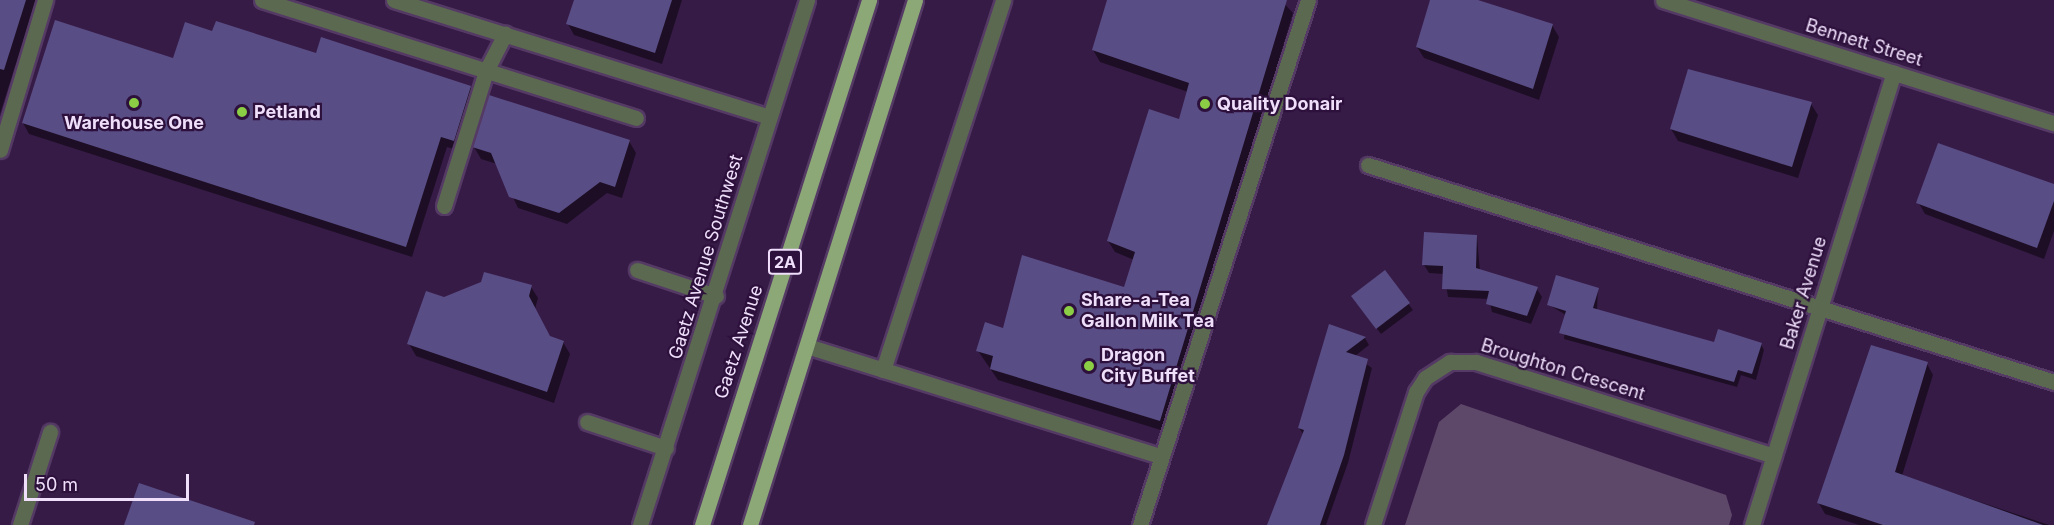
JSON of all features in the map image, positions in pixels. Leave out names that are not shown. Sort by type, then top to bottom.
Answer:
[{"type":"main road","name":"Gaetz Avenue","points":[[702,525],[869,0]]},
{"type":"main road","points":[[750,525],[810,347],[915,0]]},
{"type":"street","points":[[0,150],[45,0]]},
{"type":"street","points":[[262,0],[636,117]]},
{"type":"street","points":[[394,0],[770,117]]},
{"type":"street","name":"Gaetz Avenue Southwest","points":[[640,525],[716,296],[807,0]]},
{"type":"street","points":[[883,370],[1003,0]]},
{"type":"street","points":[[1140,525],[1160,456],[1308,0]]},
{"type":"street","name":"Bennett Street","points":[[1663,0],[2054,123]]},
{"type":"street","points":[[444,206],[486,70],[505,34]]},
{"type":"street","name":"Baker Avenue","points":[[1752,525],[1894,72]]},
{"type":"street","points":[[1368,165],[2054,382]]},
{"type":"street","points":[[637,270],[716,296]]},
{"type":"street","points":[[810,347],[1160,456]]},
{"type":"street","name":"Broughton Crescent","points":[[1373,525],[1416,392],[1425,378],[1450,362],[1476,362],[1774,456]]},
{"type":"street","points":[[587,422],[666,448]]},
{"type":"street","points":[[20,525],[50,432]]},
{"type":"shaded area","points":[[1461,404],[1726,495],[1732,515],[1729,525],[1405,525],[1439,422]]},
{"type":"building","points":[[0,0],[26,0],[4,70],[0,69]]},
{"type":"building","points":[[574,0],[672,0],[655,53],[566,24]]},
{"type":"building","points":[[1107,0],[1287,0],[1160,421],[990,369],[993,356],[976,351],[985,322],[1003,328],[1022,255],[1124,287],[1135,252],[1107,241],[1149,109],[1179,119],[1189,83],[1092,50]]},
{"type":"building","points":[[1430,0],[1478,0],[1553,24],[1533,89],[1416,47]]},
{"type":"building","points":[[55,20],[173,58],[185,22],[212,31],[216,21],[316,53],[321,37],[471,86],[454,141],[441,137],[406,247],[22,123]]},
{"type":"building","points":[[1688,69],[1812,102],[1792,167],[1670,129]]},
{"type":"building","points":[[489,95],[630,140],[615,187],[600,182],[559,213],[509,197],[491,153],[472,147]]},
{"type":"building","points":[[1938,143],[2054,184],[2054,201],[2037,248],[1916,203]]},
{"type":"building","points":[[1424,232],[1477,235],[1476,268],[1538,287],[1527,316],[1486,304],[1489,291],[1442,289],[1443,266],[1422,265]]},
{"type":"building","points":[[1385,270],[1410,303],[1376,329],[1351,296]]},
{"type":"building","points":[[484,272],[532,285],[529,296],[550,336],[564,341],[547,392],[407,344],[426,291],[444,297],[481,282]]},
{"type":"building","points":[[1556,275],[1599,288],[1593,308],[1714,342],[1718,329],[1762,343],[1752,374],[1738,370],[1734,382],[1559,333],[1566,311],[1547,305]]},
{"type":"building","points":[[1329,324],[1366,337],[1346,352],[1368,359],[1344,455],[1320,525],[1267,525],[1304,430],[1298,428]]},
{"type":"building","points":[[1871,345],[1928,362],[1895,472],[2043,525],[1883,525],[1817,503]]},
{"type":"building","points":[[139,483],[255,522],[254,525],[124,525]]},
{"type":"place","name":"Warehouse One","points":[[134,103]]},
{"type":"place","name":"Quality Donair","points":[[1205,104]]},
{"type":"place","name":"Petland","points":[[242,112]]},
{"type":"place","name":"Share-a-Tea Gallon Milk Tea","points":[[1069,311]]},
{"type":"place","name":"Dragon City Buffet","points":[[1089,366]]}]
